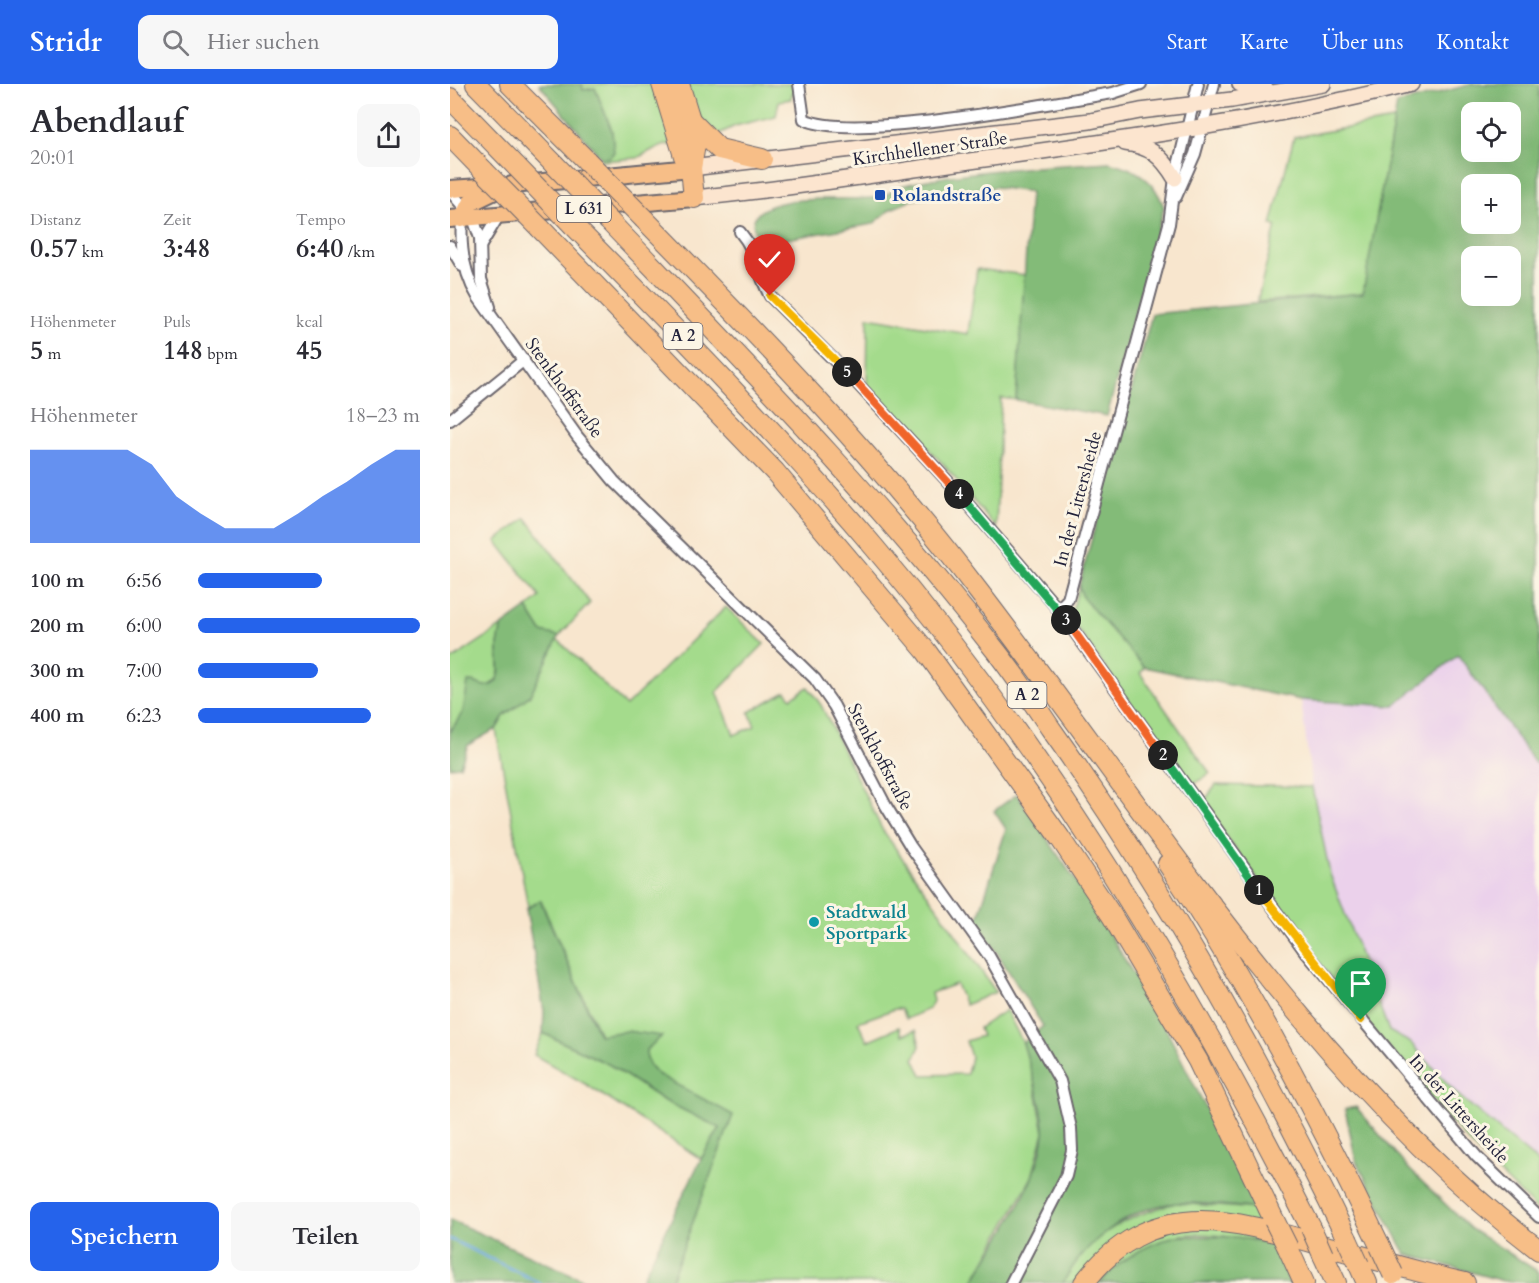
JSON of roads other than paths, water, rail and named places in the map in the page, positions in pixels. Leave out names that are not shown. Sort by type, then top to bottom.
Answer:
[{"type":"highway","name":"A 2","points":[[476,84],[836,461],[993,646],[1077,765],[1153,880],[1272,1088],[1363,1274]]},
{"type":"highway","points":[[510,84],[749,326],[858,444],[976,587],[1178,858],[1315,1033],[1397,1123],[1465,1187],[1539,1250]]},
{"type":"highway","points":[[662,84],[675,118],[684,156],[691,168]]},
{"type":"highway","points":[[679,84],[696,148],[691,168],[694,198]]},
{"type":"highway","name":"A 2","points":[[450,98],[501,180],[573,225],[686,339],[875,547],[967,665],[1016,732],[1124,892],[1230,1071],[1311,1228],[1336,1283]]},
{"type":"highway","points":[[690,119],[719,149],[762,159]]},
{"type":"highway","points":[[450,136],[501,180],[540,228],[775,472],[845,552],[926,651],[1023,786],[1112,916],[1192,1052],[1304,1283]]},
{"type":"highway","points":[[1031,660],[1176,876],[1239,978],[1303,1092],[1395,1278]]},
{"type":"highway","points":[[1023,786],[1124,892]]},
{"type":"highway","points":[[1084,1283],[1114,1251],[1149,1230],[1193,1221],[1220,1220],[1251,1225],[1465,1283]]},
{"type":"main road","name":"L 631","points":[[1240,84],[1276,92]]},
{"type":"main road","name":"Kirchhellener Straße","points":[[450,190],[501,180],[691,168],[1068,124],[1323,84]]},
{"type":"main road","name":"Kirchhellener Straße","points":[[463,216],[498,217],[788,188],[1116,141],[1318,106],[1411,84]]},
{"type":"main road","name":"L 631","points":[[1116,141],[1150,149],[1165,162],[1175,178]]},
{"type":"main road","name":"Kirchhellener Straße","points":[[463,216],[475,199],[501,180]]},
{"type":"street","name":"Kirchhellener Straße","points":[[799,84],[804,118],[814,124],[891,125],[1113,93],[1141,84]]},
{"type":"street","points":[[1192,105],[1198,84]]},
{"type":"street","points":[[1209,103],[1214,84]]},
{"type":"street","name":"In der Littersheide","points":[[1209,103],[1195,127],[1175,178],[1174,200],[1068,599],[1058,609],[1304,950],[1454,1130],[1539,1217]]},
{"type":"street","name":"In der Littersheide","points":[[1174,200],[1186,177],[1195,127],[1192,105]]},
{"type":"street","name":"Stenkhoffstraße","points":[[450,190],[480,245],[481,279],[491,313]]},
{"type":"street","name":"Stenkhoffstraße","points":[[463,216],[461,245],[467,280],[577,435],[614,481],[815,679],[834,706],[886,806],[911,847],[989,957],[1060,1081],[1071,1128],[1072,1150],[1066,1176],[1011,1283]]},
{"type":"street","points":[[480,245],[498,217]]},
{"type":"street","points":[[740,232],[752,247],[770,296],[854,380],[954,488],[1058,609]]},
{"type":"street","points":[[450,246],[467,280]]},
{"type":"street","points":[[450,420],[524,360]]},
{"type":"waterway","points":[[450,1239],[540,1283]]},
{"type":"place","name":"Rolandstraße","points":[[880,195]]},
{"type":"place","name":"Stadtwald Sportpark","points":[[814,922]]}]
